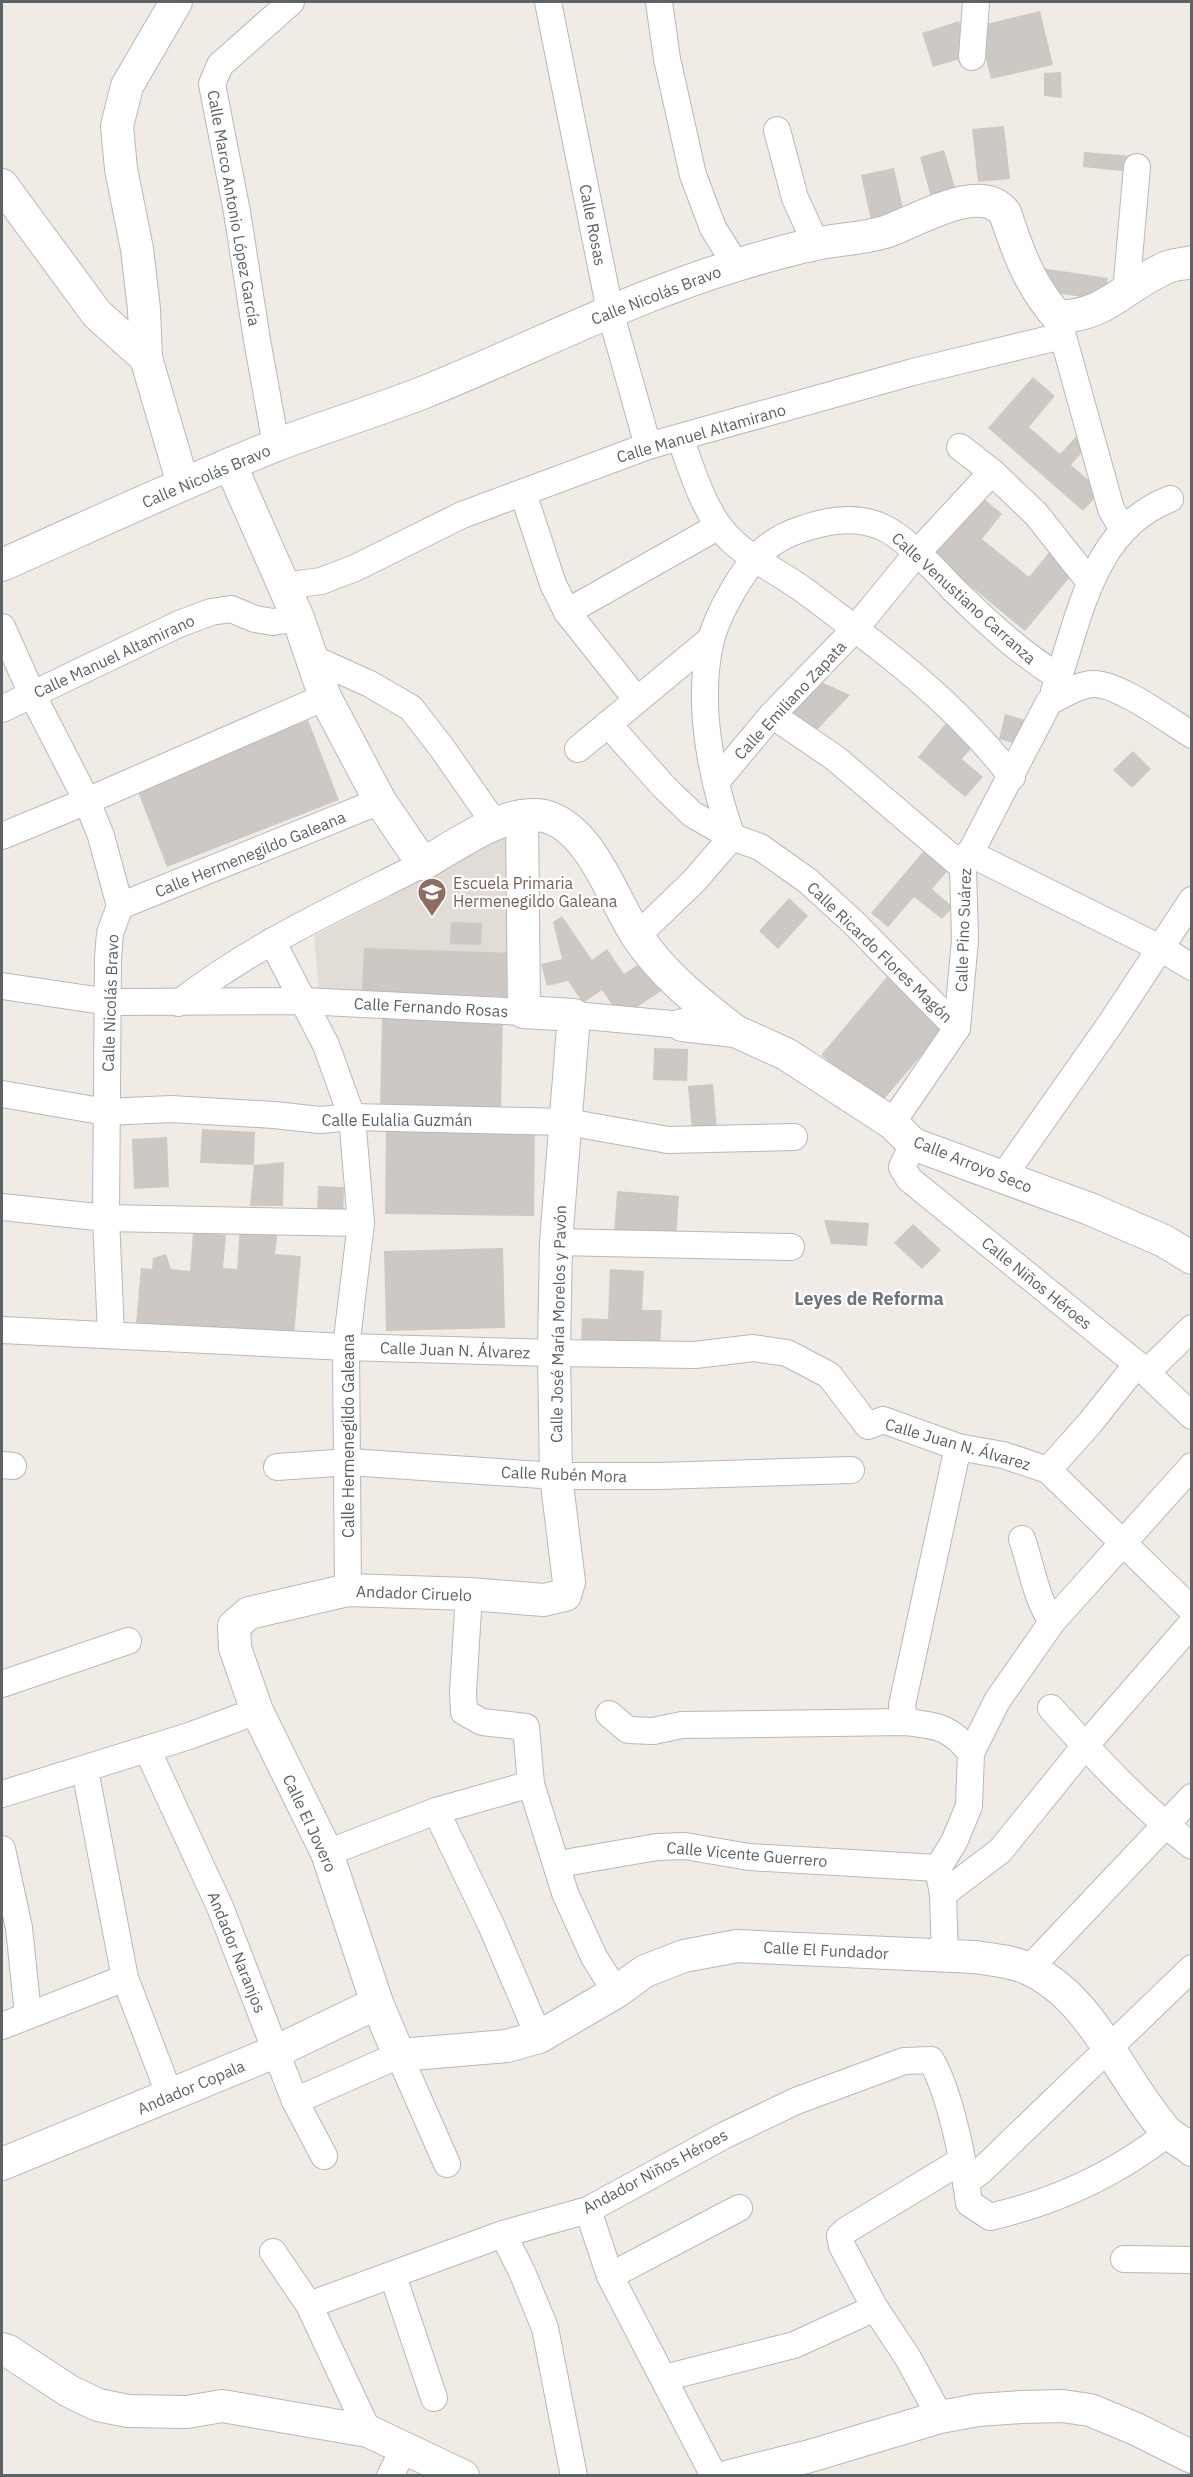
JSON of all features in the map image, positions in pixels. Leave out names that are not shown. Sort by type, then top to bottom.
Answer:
[{"type":"street","name":"Calle Marco Antonio López García","points":[[276,446],[256,340],[237,212],[212,84],[220,65],[291,2]]},
{"type":"street","name":"Calle Rosas","points":[[548,2],[610,311],[648,446]]},
{"type":"street","points":[[658,2],[667,59],[693,175],[713,228],[736,265]]},
{"type":"street","points":[[972,57],[976,2]]},
{"type":"street","points":[[172,3],[127,86],[117,126],[121,169],[137,249],[144,309],[146,358],[183,484]]},
{"type":"street","points":[[777,130],[795,198],[816,244]]},
{"type":"street","points":[[1125,292],[1137,167]]},
{"type":"street","points":[[2,185],[97,314],[146,358]]},
{"type":"street","name":"Calle Nicolás Bravo","points":[[2,565],[230,464],[422,393],[610,311],[736,265],[816,244],[851,240],[887,231],[931,212],[964,202],[991,202],[1005,213],[1030,280],[1060,327],[1111,509],[1124,530]]},
{"type":"street","name":"Calle Manuel Altamirano","points":[[284,586],[321,581],[355,568],[462,515],[648,446],[913,372],[1060,327],[1078,316],[1103,307],[1168,267],[1191,262]]},
{"type":"street","points":[[680,438],[704,499],[719,526],[735,544],[855,629],[917,677],[992,750],[1011,777]]},
{"type":"street","points":[[960,447],[992,472],[1036,514],[1089,581]]},
{"type":"street","points":[[230,464],[298,618],[325,697],[380,801],[423,864]]},
{"type":"street","name":"Calle Emiliano Zapata","points":[[716,782],[772,715],[855,629],[917,553],[992,472]]},
{"type":"street","points":[[522,493],[553,584],[567,612],[637,700]]},
{"type":"street","name":"Calle Pino Suárez","points":[[903,1133],[957,1028],[964,940],[966,860],[1050,702],[1089,581],[1133,519],[1150,507],[1170,499]]},
{"type":"street","name":"Calle Venustiano Carranza","points":[[716,782],[710,754],[706,677],[711,639],[728,598],[754,557],[790,532],[829,520],[850,520],[882,527],[917,553],[979,614],[1031,660],[1059,677]]},
{"type":"street","points":[[567,612],[719,526]]},
{"type":"street","name":"Calle Manuel Altamirano","points":[[2,709],[179,624],[211,612],[231,609],[255,619],[273,622],[298,618]]},
{"type":"street","points":[[2,627],[32,694],[87,801],[101,836],[120,906]]},
{"type":"street","points":[[578,748],[711,639]]},
{"type":"street","points":[[312,658],[370,684],[411,708],[442,748],[509,820],[524,1012]]},
{"type":"street","points":[[1050,702],[1073,689],[1093,684],[1114,687],[1191,735]]},
{"type":"street","points":[[2,836],[325,697]]},
{"type":"street","points":[[772,715],[835,758],[966,860],[1160,948],[1191,967]]},
{"type":"street","name":"Calle Ricardo Flores Magón","points":[[608,724],[664,787],[692,814],[732,837],[760,847],[808,880],[853,922],[957,1028]]},
{"type":"street","points":[[637,936],[694,881],[732,837],[716,782]]},
{"type":"street","name":"Calle Hermenegildo Galeana","points":[[120,906],[380,801]]},
{"type":"street","name":"Calle Arroyo Seco","points":[[509,820],[543,816],[561,823],[589,850],[637,936],[680,988],[735,1031],[786,1054],[903,1133],[1002,1178],[1090,1209],[1153,1236],[1191,1258]]},
{"type":"street","points":[[179,1003],[206,982],[272,941],[509,820]]},
{"type":"street","points":[[1002,1178],[1111,1023],[1191,900]]},
{"type":"street","name":"Calle Nicolás Bravo","points":[[111,1334],[106,1218],[106,1112],[110,933],[120,906]]},
{"type":"street","name":"Calle Hermenegildo Galeana","points":[[272,941],[326,1045],[352,1117],[361,1223],[346,1347],[349,1462],[348,1590]]},
{"type":"street","name":"Calle Fernando Rosas","points":[[2,986],[109,1002],[303,1001],[574,1015],[682,1025]]},
{"type":"street","name":"Calle José María Morelos y Pavón","points":[[566,1595],[569,1582],[556,1476],[554,1353],[556,1242],[574,1015]]},
{"type":"street","name":"Calle Arroyo Seco","points":[[682,1025],[735,1031]]},
{"type":"street","name":"Calle Eulalia Guzmán","points":[[2,1094],[106,1112],[171,1109],[320,1120],[352,1117],[567,1122],[668,1140],[794,1137]]},
{"type":"street","name":"Calle Niños Héroes","points":[[903,1133],[902,1167],[909,1179],[1142,1368],[1191,1416]]},
{"type":"street","points":[[2,1207],[106,1218],[361,1223]]},
{"type":"street","points":[[556,1242],[791,1247]]},
{"type":"street","points":[[1191,1328],[1142,1368],[1048,1470],[1191,1610]]},
{"type":"street","name":"Calle Juan N. Álvarez","points":[[2,1330],[346,1347],[554,1353],[694,1355],[753,1348],[787,1353],[829,1375],[868,1426],[883,1420],[958,1447],[1003,1455],[1048,1470]]},
{"type":"street","points":[[905,1722],[902,1706],[958,1447]]},
{"type":"street","name":"Calle Rubén Mora","points":[[277,1467],[349,1462],[556,1476],[658,1476],[851,1470]]},
{"type":"street","points":[[945,1956],[943,1894],[938,1868],[954,1842],[969,1806],[971,1753],[997,1701],[1052,1622],[1125,1543],[1191,1466]]},
{"type":"street","points":[[1022,1539],[1041,1604],[1052,1622]]},
{"type":"street","name":"Andador Ciruelo","points":[[234,1626],[249,1613],[348,1590],[469,1594],[544,1600],[566,1595]]},
{"type":"street","points":[[469,1594],[462,1692],[464,1712],[482,1722],[526,1727],[531,1784],[565,1893],[594,1957],[616,1992]]},
{"type":"street","points":[[943,1894],[1000,1851],[1085,1746],[1191,1623]]},
{"type":"street","name":"Calle El Jovero","points":[[234,1626],[235,1648],[257,1711],[327,1853],[377,2003],[399,2055]]},
{"type":"street","points":[[2,1684],[128,1641]]},
{"type":"street","points":[[1051,1708],[1085,1746],[1166,1826],[1191,1846]]},
{"type":"street","points":[[2,1794],[85,1770],[257,1711]]},
{"type":"street","points":[[609,1714],[628,1730],[645,1731],[682,1725],[905,1722],[935,1726],[958,1737],[971,1753]]},
{"type":"street","name":"Andador Naranjos","points":[[147,1749],[220,1907],[295,2101],[324,2156]]},
{"type":"street","points":[[85,1770],[124,1978],[170,2096]]},
{"type":"street","points":[[327,1853],[436,1810],[531,1784]]},
{"type":"street","points":[[1029,1969],[1191,1797]]},
{"type":"street","points":[[436,1810],[491,1925],[539,2037]]},
{"type":"street","name":"Calle Vicente Guerrero","points":[[558,1867],[570,1862],[657,1847],[685,1846],[749,1857],[938,1868]]},
{"type":"street","points":[[2,1849],[19,1929],[28,2014]]},
{"type":"street","name":"Calle El Fundador","points":[[399,2055],[507,2046],[539,2037],[616,1992],[645,1971],[684,1956],[737,1946],[1004,1961],[1029,1969],[1064,1991],[1083,2011],[1134,2091],[1180,2141]]},
{"type":"street","points":[[940,2417],[908,2358],[875,2308],[842,2246],[840,2236],[845,2231],[964,2171],[982,2170],[1191,1968]]},
{"type":"street","points":[[2,2026],[124,1978]]},
{"type":"street","name":"Andador Copala","points":[[2,2164],[277,2051],[377,2003]]},
{"type":"street","points":[[295,2101],[399,2055],[447,2164]]},
{"type":"street","name":"Andador Niños Héroes","points":[[309,2305],[503,2234],[588,2210],[725,2135],[796,2102],[904,2061],[931,2060],[942,2079],[964,2171]]},
{"type":"street","points":[[964,2171],[969,2203],[990,2217],[1025,2209],[1071,2191],[1141,2154],[1180,2141]]},
{"type":"street","points":[[610,2276],[739,2208]]},
{"type":"street","points":[[588,2210],[610,2276],[714,2475]]},
{"type":"street","points":[[503,2234],[522,2271],[545,2328],[574,2475]]},
{"type":"street","points":[[273,2252],[309,2305],[368,2431],[397,2462],[463,2475]]},
{"type":"street","points":[[1124,2259],[1191,2260]]},
{"type":"street","points":[[393,2276],[434,2398]]},
{"type":"street","points":[[664,2378],[794,2345],[875,2308]]},
{"type":"street","points":[[2,2349],[69,2391],[98,2405],[128,2411],[187,2412],[222,2406],[368,2431]]},
{"type":"street","points":[[729,2475],[810,2456],[940,2417],[978,2410],[1021,2407],[1062,2406],[1090,2410],[1136,2429],[1191,2457]]},
{"type":"shaded area","name":"Escuela Primaria Hermenegildo Galeana","points":[[509,835],[513,997],[319,991],[314,936]]},
{"type":"building","points":[[1040,11],[1053,65],[991,79],[978,26]]},
{"type":"building","points":[[959,21],[970,56],[933,67],[922,33]]},
{"type":"building","points":[[1061,72],[1062,98],[1044,96],[1044,73]]},
{"type":"building","points":[[1004,126],[1010,179],[978,182],[972,129]]},
{"type":"building","points":[[944,150],[957,194],[932,201],[920,157]]},
{"type":"building","points":[[1084,152],[1133,156],[1131,172],[1083,167]]},
{"type":"building","points":[[894,168],[905,217],[872,225],[861,175]]},
{"type":"building","points":[[1035,267],[1108,278],[1104,300],[1041,291]]},
{"type":"building","points":[[1033,377],[1055,396],[1029,427],[1060,454],[1084,428],[1089,444],[1071,465],[1101,491],[1083,511],[988,428]]},
{"type":"building","points":[[977,493],[1002,514],[982,539],[1029,577],[1055,545],[1080,565],[1025,631],[929,552]]},
{"type":"building","points":[[819,681],[850,695],[815,732],[785,716]]},
{"type":"building","points":[[1005,714],[1029,721],[1023,746],[999,739]]},
{"type":"building","points":[[308,720],[339,800],[167,867],[136,787]]},
{"type":"building","points":[[947,722],[974,745],[962,759],[983,777],[965,797],[918,757]]},
{"type":"building","points":[[1133,751],[1151,769],[1132,788],[1113,770]]},
{"type":"building","points":[[927,847],[951,867],[932,889],[953,907],[942,919],[914,897],[888,927],[871,913]]},
{"type":"building","points":[[789,898],[808,916],[778,949],[759,931]]},
{"type":"building","points":[[562,916],[592,960],[607,949],[624,974],[648,958],[667,987],[621,1018],[602,990],[583,1003],[568,981],[547,986],[541,964],[562,959],[553,922]]},
{"type":"building","points":[[451,922],[482,923],[481,945],[450,944]]},
{"type":"building","points":[[364,948],[515,953],[513,997],[362,992]]},
{"type":"building","points":[[892,971],[951,1020],[880,1104],[821,1055]]},
{"type":"building","points":[[382,1015],[503,1017],[501,1108],[380,1106]]},
{"type":"building","points":[[654,1048],[688,1049],[687,1081],[653,1080]]},
{"type":"building","points":[[713,1084],[717,1129],[692,1131],[688,1086]]},
{"type":"building","points":[[386,1127],[535,1128],[534,1216],[385,1214]]},
{"type":"building","points":[[202,1129],[255,1132],[254,1165],[200,1163]]},
{"type":"building","points":[[167,1137],[169,1187],[134,1189],[132,1139]]},
{"type":"building","points":[[284,1162],[283,1206],[250,1206],[254,1165]]},
{"type":"building","points":[[318,1186],[344,1187],[343,1216],[317,1215]]},
{"type":"building","points":[[617,1191],[679,1196],[676,1238],[614,1234]]},
{"type":"building","points":[[824,1220],[869,1223],[867,1246],[831,1244]]},
{"type":"building","points":[[913,1224],[941,1250],[922,1269],[894,1243]]},
{"type":"building","points":[[240,1226],[278,1229],[275,1254],[301,1256],[294,1336],[136,1323],[141,1268],[152,1269],[153,1258],[166,1254],[171,1269],[190,1271],[193,1232],[226,1235],[223,1268],[237,1269]]},
{"type":"building","points":[[503,1248],[505,1328],[386,1331],[384,1251]]},
{"type":"building","points":[[610,1269],[644,1271],[642,1310],[662,1310],[660,1349],[581,1346],[582,1318],[608,1319]]},
{"type":"place","name":"Escuela Primaria Hermenegildo Galeana","points":[[432,918]]},
{"type":"district","name":"Leyes de Reforma","points":[[869,1298]]}]
